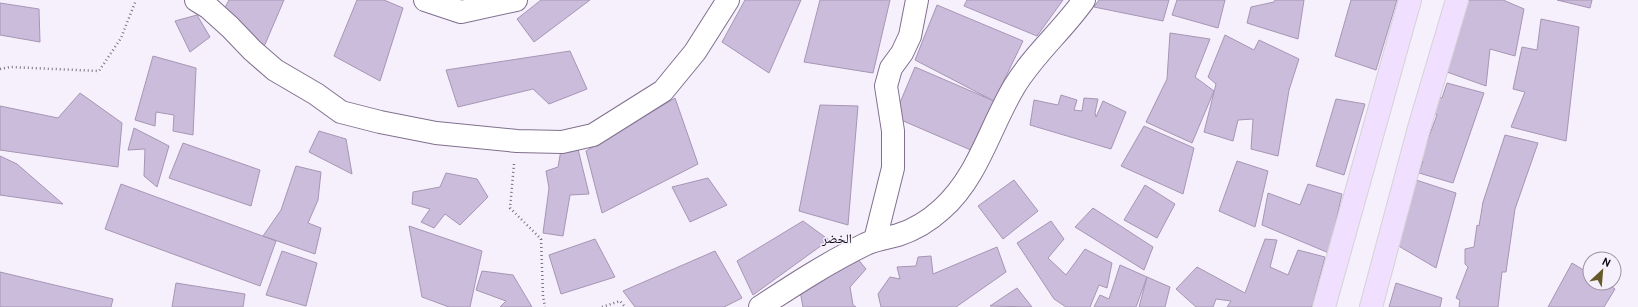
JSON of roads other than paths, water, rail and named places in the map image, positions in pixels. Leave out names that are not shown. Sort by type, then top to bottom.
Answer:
[{"type":"main road","points":[[1324,307],[1410,0]]},
{"type":"main road","points":[[1371,307],[1419,128],[1457,0]]},
{"type":"street","points":[[196,0],[209,8],[275,70],[316,94],[341,112],[380,122],[436,133],[517,141],[562,142],[593,135],[662,91],[695,52],[728,0]]},
{"type":"street","points":[[425,0],[461,12],[516,0]]},
{"type":"street","points":[[875,240],[893,168],[893,131],[886,86],[891,68],[902,53],[910,36],[917,0]]},
{"type":"street","points":[[760,307],[824,265],[875,240],[899,234],[922,224],[942,209],[960,190],[973,169],[1002,108],[1029,65],[1074,14],[1084,0]]},
{"type":"district","name":"الخضر","points":[[837,238]]}]
